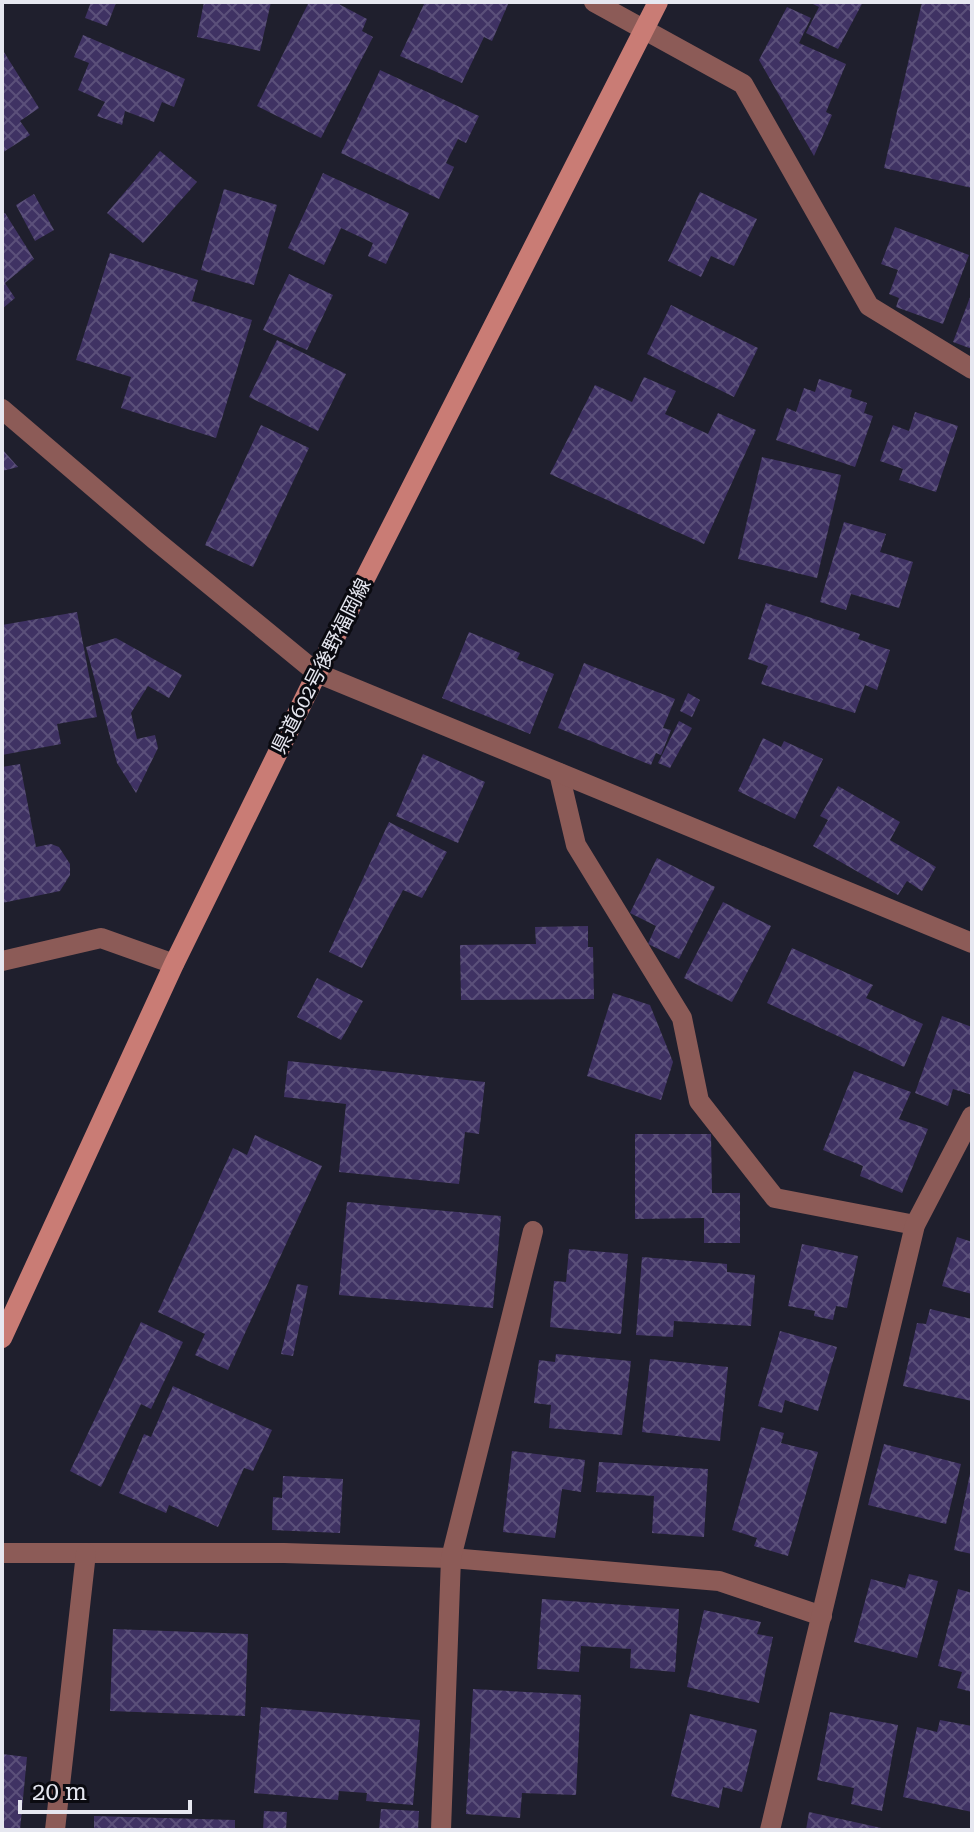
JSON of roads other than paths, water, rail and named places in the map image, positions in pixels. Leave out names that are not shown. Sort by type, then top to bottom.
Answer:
[{"type":"main road","name":"県道602号後野福岡線","points":[[2,1338],[174,964],[317,673],[658,2]]},
{"type":"street","points":[[594,2],[743,84],[869,306],[972,369]]},
{"type":"street","points":[[2,409],[317,673],[972,943]]},
{"type":"street","points":[[559,773],[576,845],[682,1018],[699,1101],[708,1113],[775,1198],[915,1225]]},
{"type":"street","points":[[2,961],[101,938],[174,964]]},
{"type":"street","points":[[770,1830],[915,1225],[972,1116]]},
{"type":"street","points":[[441,1830],[451,1558],[533,1231]]},
{"type":"street","points":[[2,1553],[284,1553],[451,1558],[719,1581],[822,1616]]},
{"type":"street","points":[[55,1830],[86,1553]]}]
